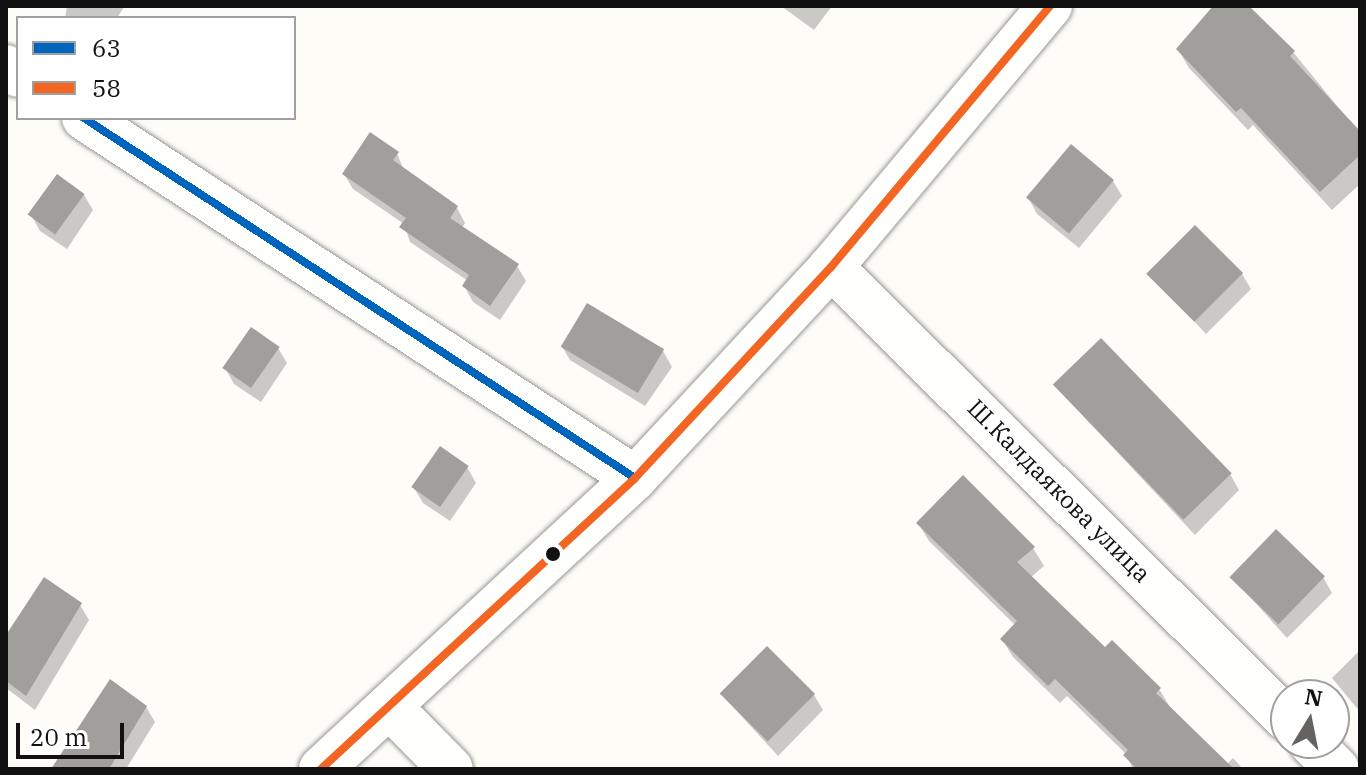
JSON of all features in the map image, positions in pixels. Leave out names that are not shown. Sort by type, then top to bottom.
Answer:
[{"type":"street","points":[[321,769],[635,478],[831,267],[1046,7]]},
{"type":"street","points":[[87,120],[635,478]]},
{"type":"street","name":"Ш.Калдаякова улица","points":[[831,267],[1270,702]]},
{"type":"street","points":[[389,706],[451,769]]},
{"type":"building","points":[[1213,6],[1249,6],[1295,51],[1290,56],[1360,131],[1360,155],[1320,192],[1241,108],[1236,112],[1176,49]]},
{"type":"building","points":[[370,132],[399,152],[393,160],[458,206],[450,218],[519,264],[490,306],[462,286],[469,275],[399,227],[406,218],[342,174]]},
{"type":"building","points":[[1071,144],[1114,180],[1069,234],[1026,198]]},
{"type":"building","points":[[57,174],[85,194],[55,234],[28,214]]},
{"type":"building","points":[[1195,225],[1243,273],[1194,322],[1146,274]]},
{"type":"building","points":[[587,303],[664,349],[638,393],[561,347]]},
{"type":"building","points":[[251,327],[280,347],[251,388],[222,368]]},
{"type":"building","points":[[1101,338],[1232,473],[1183,520],[1053,385]]},
{"type":"building","points":[[440,446],[469,466],[440,507],[411,487]]},
{"type":"building","points":[[963,475],[1035,547],[1017,562],[1105,647],[1112,640],[1161,688],[1156,693],[1234,769],[1137,769],[1123,755],[1128,750],[1055,679],[1048,686],[1000,639],[1017,621],[916,523]]},
{"type":"building","points":[[1276,529],[1325,576],[1278,624],[1229,577]]},
{"type":"building","points":[[44,577],[82,603],[26,696],[6,681],[6,635]]},
{"type":"building","points":[[767,646],[815,694],[768,741],[720,693]]},
{"type":"building","points":[[110,679],[147,706],[109,769],[51,769]]},
{"type":"transit line","name":"58","points":[[321,769],[635,478],[831,267],[1050,6]]},
{"type":"transit line","name":"63","points":[[87,120],[635,478]]}]
